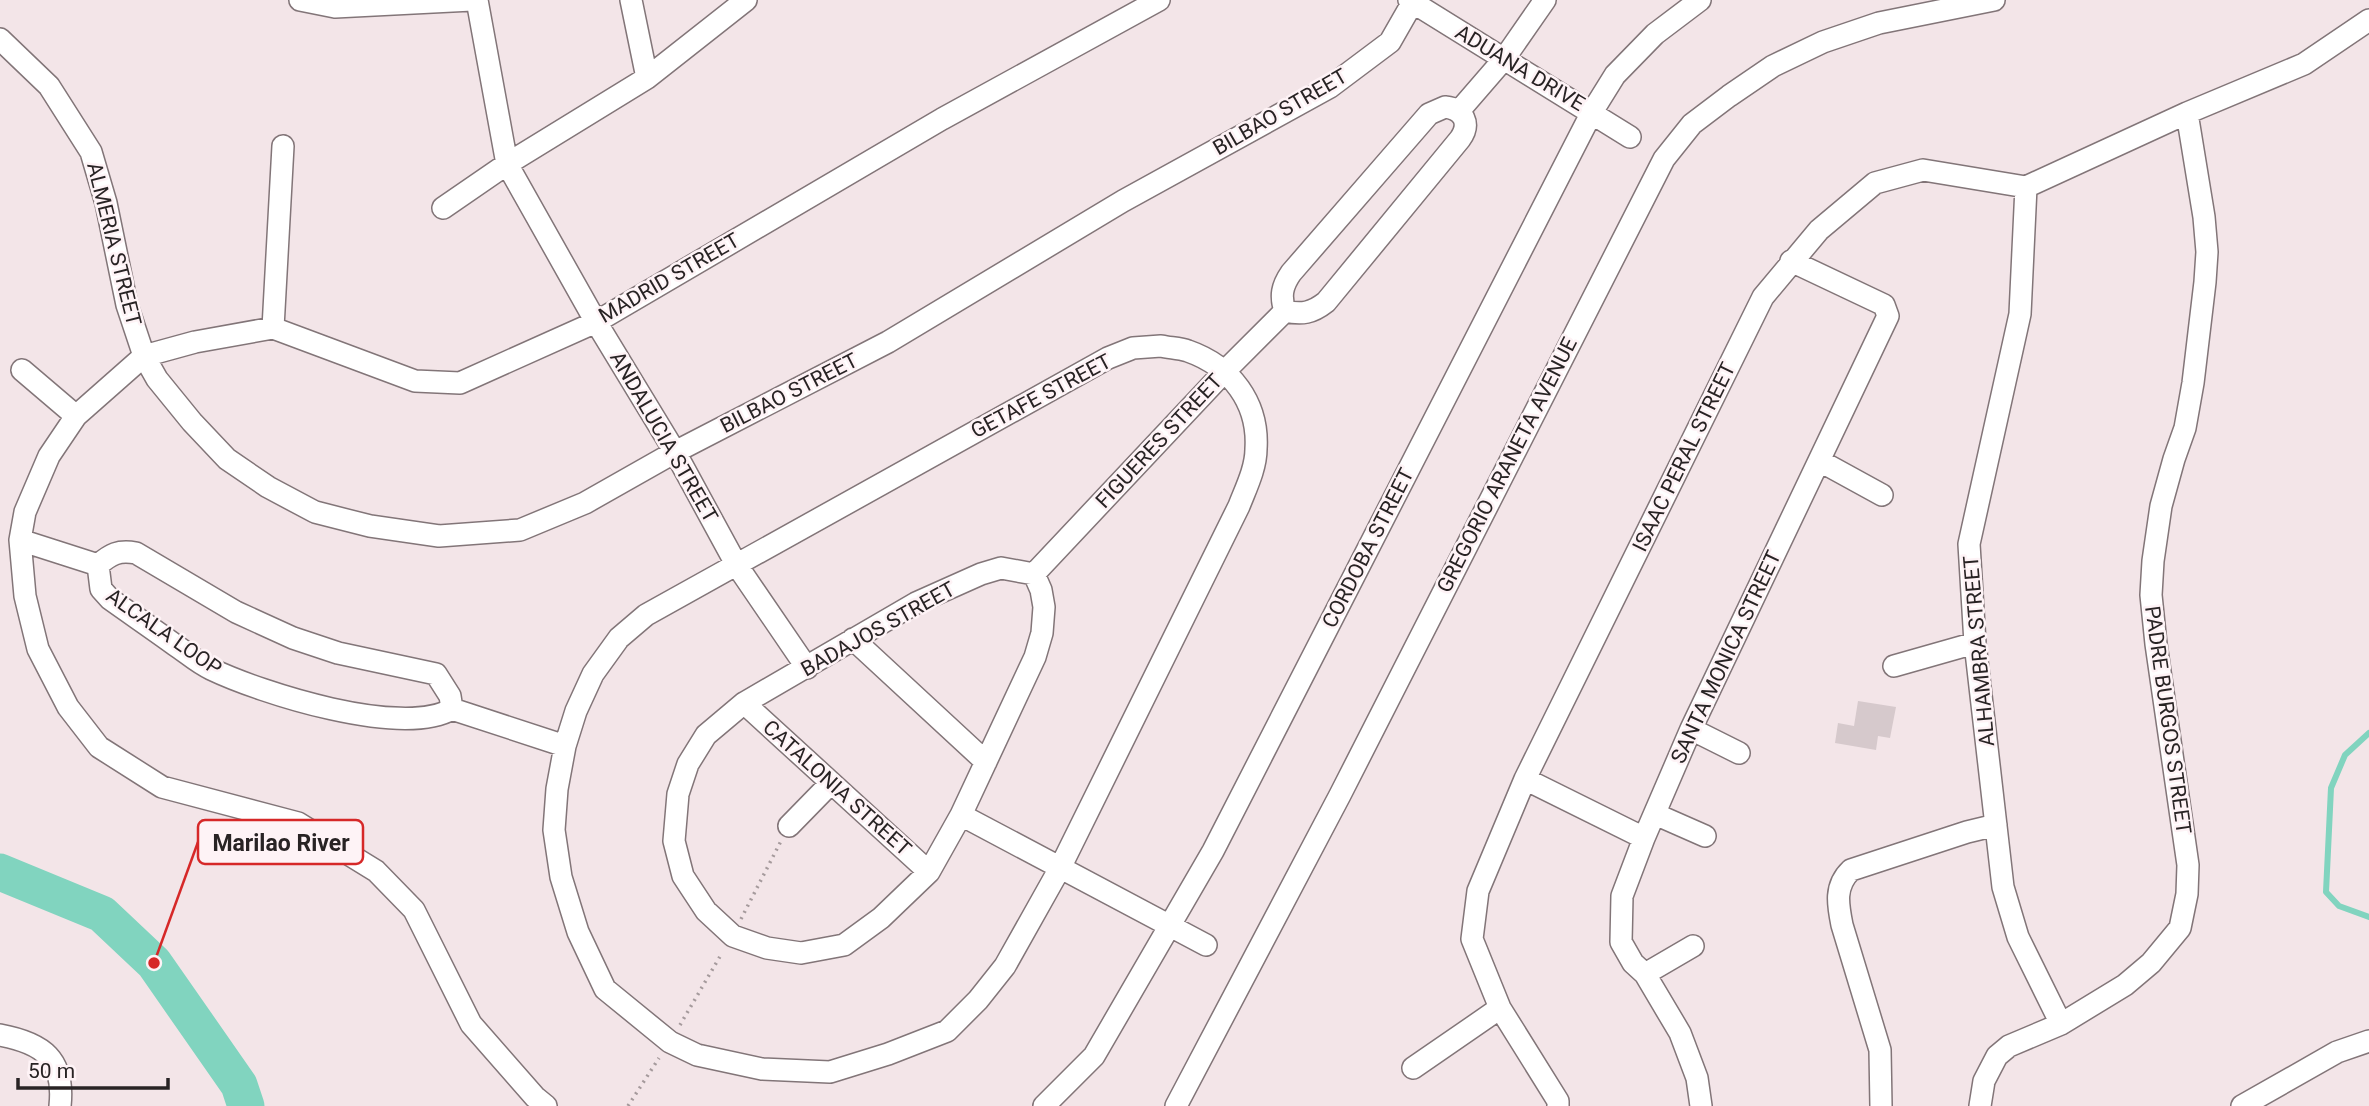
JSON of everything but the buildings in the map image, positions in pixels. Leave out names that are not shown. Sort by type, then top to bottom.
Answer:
[{"type":"street","points":[[300,0],[335,7],[474,0]]},
{"type":"street","name":"ANDALUCIA STREET","points":[[474,0],[507,164],[596,322],[675,452],[736,564],[807,668]]},
{"type":"street","points":[[631,0],[648,78]]},
{"type":"street","points":[[443,208],[507,164],[648,78],[746,0]]},
{"type":"street","name":"MADRID STREET","points":[[273,328],[415,381],[460,383],[596,322],[942,119],[1159,0]]},
{"type":"street","points":[[1459,111],[1504,59],[1545,0]]},
{"type":"street","name":"CORDOBA STREET","points":[[1044,1106],[1094,1056],[1213,851],[1592,112],[1615,75],[1656,34],[1700,0]]},
{"type":"street","name":"GREGORIO ARANETA AVENUE","points":[[1177,1106],[1340,795],[1664,159],[1692,124],[1773,66],[1823,42],[1879,23],[1994,0]]},
{"type":"street","name":"ADUANA DRIVE","points":[[1412,1],[1630,137]]},
{"type":"street","name":"BILBAO STREET","points":[[144,356],[157,379],[227,459],[268,487],[315,512],[370,526],[439,536],[520,530],[585,503],[675,452],[888,342],[1123,201],[1330,87],[1390,41],[1412,1]]},
{"type":"street","points":[[2026,187],[2187,113],[2304,64],[2369,20]]},
{"type":"street","name":"ALMERIA STREET","points":[[0,39],[49,86],[91,152],[106,203],[127,304],[144,356]]},
{"type":"street","points":[[1445,107],[1459,111],[1466,125],[1460,139],[1326,302],[1317,310],[1306,314],[1286,311],[1281,294],[1285,282],[1299,263],[1429,114],[1445,107]]},
{"type":"street","name":"PADRE BURGOS STREET","points":[[1980,1106],[1984,1081],[1997,1056],[2009,1046],[2061,1024],[2125,985],[2151,963],[2180,928],[2187,894],[2188,865],[2151,595],[2161,506],[2185,428],[2193,383],[2205,282],[2207,252],[2204,217],[2187,113]]},
{"type":"street","points":[[283,146],[273,328],[195,342],[144,356],[76,416],[48,456],[25,512],[20,540],[25,596],[38,649],[68,707],[99,747],[162,787],[298,823],[376,871],[414,910],[471,1024],[546,1106]]},
{"type":"street","name":"ISAAC PERAL STREET","points":[[1559,1106],[1500,1007],[1472,939],[1478,891],[1525,779],[1763,297],[1819,230],[1875,183],[1923,170],[2026,187]]},
{"type":"street","name":"ALHAMBRA STREET","points":[[2026,187],[2020,314],[1969,544],[1975,643],[2003,887],[2018,937],[2061,1024]]},
{"type":"street","name":"SANTA MONICA STREET","points":[[1701,1106],[1697,1078],[1684,1042],[1645,974],[1633,963],[1621,942],[1622,897],[1690,729],[1821,461],[1888,316],[1884,305],[1791,261]]},
{"type":"street","name":"FIGUERES STREET","points":[[1034,573],[1225,371],[1286,311]]},
{"type":"street","name":"GETAFE STREET","points":[[1152,347],[1187,350],[1225,371],[1245,393],[1255,424],[1256,451],[1239,506],[1060,868],[1006,965],[978,1000],[947,1031],[888,1054],[830,1072],[762,1069],[697,1055],[670,1041],[605,989],[579,932],[561,877],[554,830],[557,789],[565,746],[576,711],[593,674],[620,638],[646,615],[1121,353],[1133,348],[1152,347]]},
{"type":"street","points":[[22,370],[76,416]]},
{"type":"street","points":[[1821,461],[1882,495]]},
{"type":"street","name":"ALCALA LOOP","points":[[20,540],[99,565]]},
{"type":"street","name":"ALCALA LOOP","points":[[112,553],[136,553],[236,612],[293,638],[338,653],[436,674],[450,696],[452,709],[440,716],[411,720],[329,708],[271,693],[208,668],[110,599],[101,589],[99,565],[112,553]]},
{"type":"street","name":"BADAJOS STREET","points":[[1001,568],[1034,573],[1044,607],[1042,632],[1035,657],[961,815],[929,872],[881,918],[844,945],[801,953],[767,948],[733,936],[706,911],[683,876],[674,841],[678,794],[688,764],[706,735],[744,703],[916,603],[1001,568]]},
{"type":"street","points":[[853,639],[986,762]]},
{"type":"street","points":[[1895,666],[1975,643]]},
{"type":"street","name":"CATALONIA STREET","points":[[744,703],[929,872]]},
{"type":"street","points":[[452,709],[565,746]]},
{"type":"street","points":[[1690,729],[1739,753]]},
{"type":"street","points":[[1525,779],[1644,838]]},
{"type":"street","points":[[789,826],[831,783]]},
{"type":"street","points":[[1655,814],[1705,836]]},
{"type":"street","points":[[961,815],[1206,945]]},
{"type":"street","points":[[1881,1106],[1880,1050],[1838,907],[1838,891],[1843,878],[1851,870],[1996,825]]},
{"type":"street","points":[[1645,974],[1693,946]]},
{"type":"street","points":[[1413,1068],[1500,1007]]},
{"type":"street","points":[[0,1035],[28,1041],[46,1053],[61,1075],[60,1106]]},
{"type":"street","points":[[2242,1106],[2337,1052],[2369,1041]]},
{"type":"path","points":[[628,1106],[733,936],[789,826]]},
{"type":"waterway","points":[[2369,733],[2345,755],[2331,788],[2326,892],[2339,906],[2369,917]]},
{"type":"waterway","points":[[0,872],[102,914],[154,963],[239,1085],[246,1106]]},
{"type":"place","name":"Marilao River","points":[[154,963]]}]
